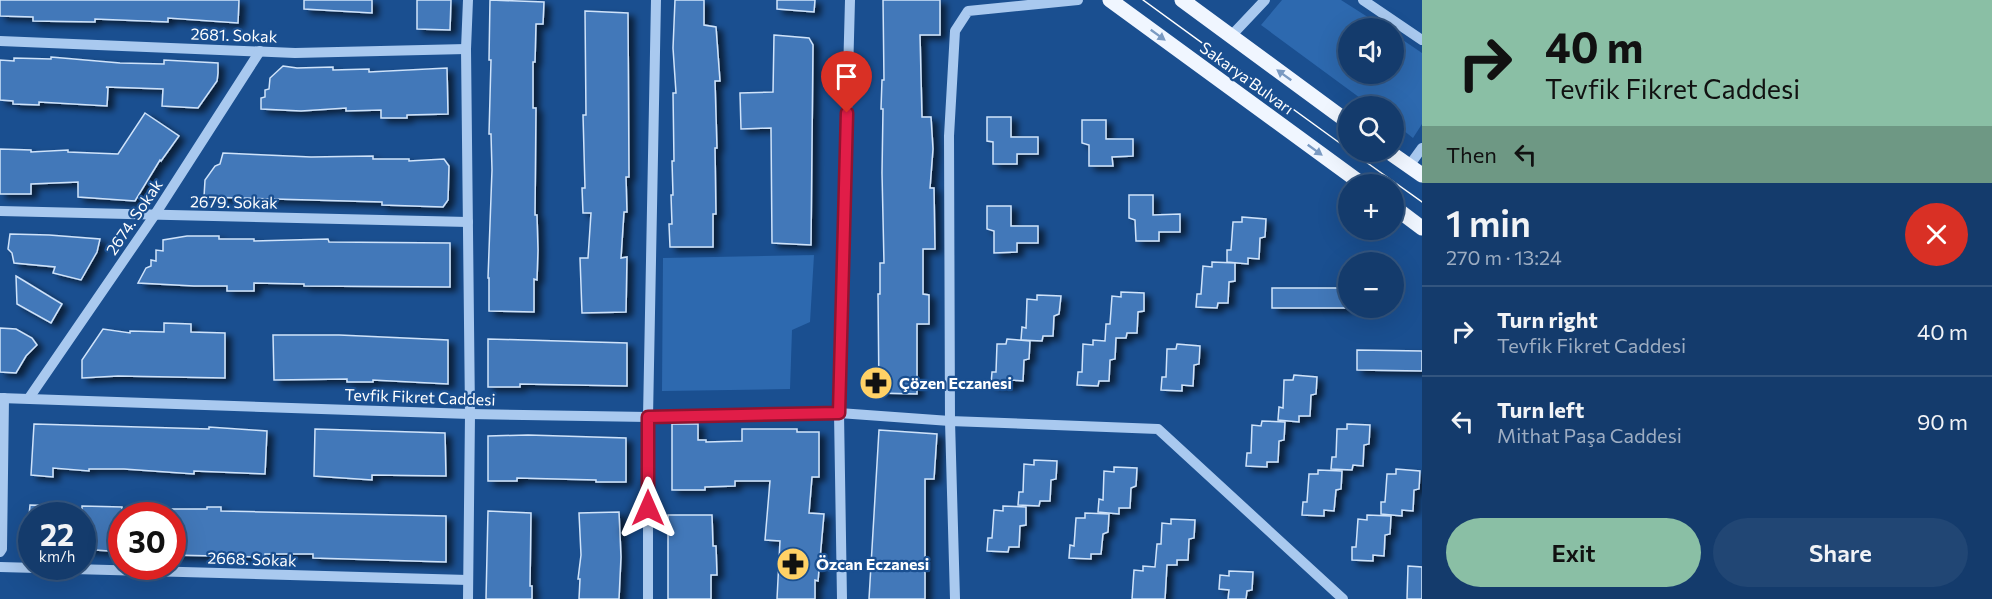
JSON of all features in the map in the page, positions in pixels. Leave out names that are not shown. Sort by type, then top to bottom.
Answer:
[{"type":"main road","name":"Sakarya Bulvarı","points":[[1110,0],[1348,174]]},
{"type":"main road","name":"Sakarya Bulvarı","points":[[1182,0],[1338,115]]},
{"type":"main road","points":[[1403,162],[1416,171]]},
{"type":"main road","points":[[1404,214],[1422,228]]},
{"type":"street","points":[[468,0],[466,49],[470,414],[468,599]]},
{"type":"street","points":[[648,599],[648,417],[656,0]]},
{"type":"street","points":[[842,599],[839,413],[850,0]]},
{"type":"street","points":[[955,599],[950,421],[949,136],[955,31],[968,11],[1078,0]]},
{"type":"street","points":[[1231,36],[1265,0]]},
{"type":"street","points":[[1363,0],[1422,40]]},
{"type":"street","name":"2681. Sokak","points":[[0,41],[296,53],[466,49]]},
{"type":"street","name":"2674. Sokak","points":[[29,398],[154,216],[260,51]]},
{"type":"street","points":[[1416,171],[1422,148]]},
{"type":"street","name":"2679. Sokak","points":[[0,211],[468,222]]},
{"type":"street","points":[[0,552],[2,549],[2,398]]},
{"type":"street","name":"Tevfik Fikret Caddesi","points":[[2,398],[470,414],[648,417],[839,413],[950,421],[1158,429],[1343,599]]},
{"type":"street","name":"2668. Sokak","points":[[0,567],[468,580]]},
{"type":"shaded area","points":[[1282,0],[1341,0],[1369,18],[1338,18],[1338,82],[1261,25]]},
{"type":"shaded area","points":[[1404,41],[1422,53],[1422,124],[1413,138],[1404,131],[1404,96],[1357,96],[1341,84],[1404,84]]},
{"type":"shaded area","points":[[814,255],[810,322],[792,330],[790,389],[662,391],[663,258]]},
{"type":"building","points":[[0,0],[239,0],[238,23],[168,18],[168,22],[95,19],[95,22],[33,21],[33,17],[0,16]]},
{"type":"building","points":[[304,0],[372,0],[372,13],[304,9]]},
{"type":"building","points":[[417,0],[451,0],[450,30],[417,29]]},
{"type":"building","points":[[490,0],[544,2],[543,24],[536,24],[535,62],[533,62],[533,108],[536,108],[535,215],[537,215],[538,250],[537,280],[534,279],[534,312],[489,311],[492,170],[491,134],[489,134]]},
{"type":"building","points":[[675,0],[704,0],[704,25],[716,27],[720,81],[715,81],[717,148],[715,148],[716,214],[713,214],[713,247],[670,247],[669,224],[672,224],[672,161],[674,161],[673,93],[676,93],[673,48]]},
{"type":"building","points":[[777,0],[815,0],[814,12],[777,9]]},
{"type":"building","points":[[883,0],[940,0],[940,35],[920,35],[922,117],[931,117],[933,149],[930,188],[934,188],[935,249],[923,249],[923,294],[929,295],[929,324],[917,324],[917,394],[879,393],[878,294],[880,294],[880,263],[884,263],[883,109],[881,109],[882,80],[884,80]]},
{"type":"building","points":[[585,11],[628,13],[629,177],[626,177],[627,212],[624,212],[621,258],[627,257],[626,312],[582,313],[580,258],[588,258],[591,213],[583,213],[582,188],[585,188],[583,115],[586,115]]},
{"type":"building","points":[[774,35],[809,38],[813,45],[811,245],[772,243],[771,128],[741,129],[740,93],[773,92]]},
{"type":"building","points":[[51,57],[120,63],[164,64],[164,60],[218,63],[218,73],[217,81],[198,108],[162,106],[163,89],[106,87],[108,88],[107,106],[39,102],[39,105],[13,104],[13,101],[0,100],[0,60],[51,59]]},
{"type":"building","points":[[283,66],[333,67],[333,70],[369,69],[369,72],[447,68],[448,114],[381,118],[381,110],[261,109],[261,98],[265,97],[265,90],[269,89],[270,78]]},
{"type":"building","points":[[145,113],[179,136],[160,160],[135,201],[78,197],[78,182],[31,184],[31,194],[0,194],[0,149],[31,150],[31,152],[68,150],[68,152],[118,154]]},
{"type":"building","points":[[987,117],[1011,117],[1011,137],[1038,137],[1038,154],[1017,154],[1017,164],[993,164],[993,142],[987,141]]},
{"type":"building","points":[[1082,120],[1106,120],[1106,139],[1133,139],[1133,156],[1112,157],[1113,166],[1089,166],[1089,145],[1082,143]]},
{"type":"building","points":[[223,153],[311,157],[373,156],[373,159],[409,159],[409,161],[444,159],[449,166],[448,200],[443,207],[382,205],[382,202],[204,197],[205,180],[215,166],[220,164]]},
{"type":"building","points":[[1129,195],[1153,195],[1153,215],[1180,214],[1180,232],[1159,232],[1159,241],[1136,241],[1135,220],[1129,218]]},
{"type":"building","points":[[987,206],[1011,206],[1011,226],[1038,226],[1038,243],[1017,243],[1017,252],[994,253],[994,231],[987,229]]},
{"type":"building","points":[[1242,217],[1266,219],[1265,237],[1260,238],[1259,259],[1248,258],[1248,264],[1227,262],[1227,250],[1231,250],[1233,222],[1242,222]]},
{"type":"building","points":[[10,234],[100,239],[97,252],[81,280],[53,273],[55,267],[14,263],[12,253],[8,249]]},
{"type":"building","points":[[187,236],[219,236],[219,239],[254,239],[254,241],[328,239],[329,242],[450,243],[450,287],[304,286],[304,284],[254,283],[254,291],[227,291],[227,286],[138,283],[146,268],[151,266],[151,260],[156,261],[156,250],[163,251],[163,240]]},
{"type":"building","points":[[1212,262],[1235,263],[1235,281],[1229,282],[1228,303],[1218,303],[1217,308],[1196,307],[1197,294],[1201,294],[1203,266],[1212,267]]},
{"type":"building","points":[[16,276],[62,304],[51,323],[17,304]]},
{"type":"building","points":[[1272,288],[1338,288],[1338,308],[1272,308]]},
{"type":"building","points":[[1121,292],[1144,293],[1144,311],[1138,312],[1137,333],[1127,333],[1126,338],[1116,338],[1115,359],[1110,360],[1109,381],[1099,381],[1098,386],[1077,385],[1078,372],[1082,372],[1083,344],[1093,345],[1093,340],[1105,341],[1106,324],[1110,324],[1112,296],[1121,297]]},
{"type":"building","points":[[1037,295],[1061,296],[1059,314],[1054,316],[1053,336],[1043,336],[1042,341],[1021,340],[1022,327],[1026,328],[1027,299],[1037,300]]},
{"type":"building","points":[[164,323],[191,324],[191,332],[225,333],[225,378],[118,376],[82,378],[82,360],[103,329],[130,333],[130,331],[164,332]]},
{"type":"building","points":[[0,328],[16,329],[32,338],[37,345],[26,356],[16,373],[0,372]]},
{"type":"building","points":[[273,335],[339,335],[448,340],[448,384],[373,380],[373,382],[347,382],[347,379],[274,380]]},
{"type":"building","points":[[488,339],[627,343],[627,386],[520,384],[520,387],[488,387]]},
{"type":"building","points":[[1007,339],[1030,341],[1029,359],[1024,360],[1023,381],[1012,380],[1012,386],[991,385],[992,372],[996,372],[997,344],[1006,344]]},
{"type":"building","points":[[1177,344],[1200,346],[1199,364],[1194,365],[1193,386],[1182,385],[1182,391],[1161,390],[1162,377],[1166,377],[1167,349],[1176,349]]},
{"type":"building","points":[[1357,350],[1422,351],[1422,371],[1357,370]]},
{"type":"building","points":[[1294,375],[1317,377],[1316,394],[1311,395],[1310,416],[1299,416],[1299,422],[1278,420],[1279,407],[1283,408],[1284,380],[1293,380]]},
{"type":"building","points":[[1262,421],[1285,422],[1284,440],[1279,441],[1278,462],[1267,462],[1267,467],[1246,466],[1247,453],[1251,453],[1252,425],[1261,426]]},
{"type":"building","points":[[34,424],[209,429],[209,427],[267,431],[265,474],[194,471],[194,474],[124,469],[89,469],[89,471],[53,468],[53,477],[31,475]]},
{"type":"building","points":[[672,424],[698,424],[698,440],[706,440],[706,442],[742,441],[742,429],[797,429],[797,432],[819,432],[819,477],[812,477],[809,513],[824,514],[818,581],[815,580],[815,599],[777,599],[780,541],[765,540],[770,481],[735,481],[735,486],[705,487],[705,490],[672,490]]},
{"type":"building","points":[[1347,424],[1370,425],[1369,444],[1364,445],[1363,466],[1353,465],[1352,470],[1331,469],[1332,457],[1336,457],[1337,429],[1347,429]]},
{"type":"building","points":[[315,429],[445,433],[446,476],[372,475],[372,480],[314,476]]},
{"type":"building","points":[[879,430],[937,434],[934,479],[925,479],[925,599],[869,599]]},
{"type":"building","points":[[488,436],[626,438],[626,482],[517,478],[517,481],[488,481]]},
{"type":"building","points":[[1034,460],[1057,461],[1056,479],[1051,480],[1050,501],[1040,501],[1039,506],[1018,505],[1019,492],[1023,492],[1024,464],[1034,465]]},
{"type":"building","points":[[1114,467],[1137,468],[1136,486],[1131,488],[1130,508],[1119,508],[1119,514],[1098,512],[1099,499],[1103,500],[1104,471],[1114,472]]},
{"type":"building","points":[[1396,469],[1420,471],[1419,489],[1414,490],[1413,511],[1402,510],[1402,516],[1381,514],[1381,502],[1385,502],[1387,474],[1396,474]]},
{"type":"building","points":[[1318,470],[1342,471],[1341,489],[1336,490],[1334,511],[1324,510],[1324,516],[1302,515],[1303,502],[1307,502],[1309,474],[1318,474]]},
{"type":"building","points":[[96,506],[108,507],[108,551],[96,550]]},
{"type":"building","points":[[1003,506],[1026,507],[1026,525],[1020,526],[1019,547],[1009,547],[1008,552],[987,551],[988,538],[992,538],[994,510],[1003,511]]},
{"type":"building","points":[[207,507],[221,507],[221,511],[446,516],[446,562],[313,558],[313,554],[265,554],[265,557],[186,555],[186,509],[207,509]]},
{"type":"building","points":[[488,511],[531,513],[530,586],[532,586],[532,599],[486,599]]},
{"type":"building","points":[[619,512],[621,557],[619,599],[579,599],[580,579],[578,579],[581,555],[579,513]]},
{"type":"building","points":[[1085,513],[1109,514],[1108,532],[1103,534],[1101,554],[1091,554],[1091,559],[1069,558],[1070,545],[1074,546],[1076,518],[1085,518]]},
{"type":"building","points":[[668,515],[712,515],[717,575],[711,575],[711,599],[668,599]]},
{"type":"building","points":[[1367,515],[1391,516],[1390,534],[1385,535],[1384,556],[1373,555],[1373,561],[1352,560],[1352,547],[1356,547],[1358,519],[1367,520]]},
{"type":"building","points":[[1171,519],[1195,520],[1194,538],[1189,539],[1188,560],[1177,560],[1177,565],[1167,565],[1165,599],[1132,599],[1134,570],[1143,571],[1143,566],[1155,567],[1157,544],[1161,544],[1162,523],[1171,524]]},
{"type":"building","points":[[1408,566],[1422,567],[1422,599],[1407,599]]},
{"type":"building","points":[[1229,571],[1253,572],[1252,590],[1247,591],[1246,599],[1228,599],[1229,590],[1219,589],[1220,575],[1229,576]]},
{"type":"tram line","points":[[1143,0],[1338,142]]},
{"type":"tram line","points":[[1366,162],[1422,202]]},
{"type":"place","name":"Çözen Eczanesi","points":[[876,383]]},
{"type":"place","name":"Özcan Eczanesi","points":[[793,564]]},
{"type":"route","points":[[648,508],[648,417],[839,413],[847,113]]}]
